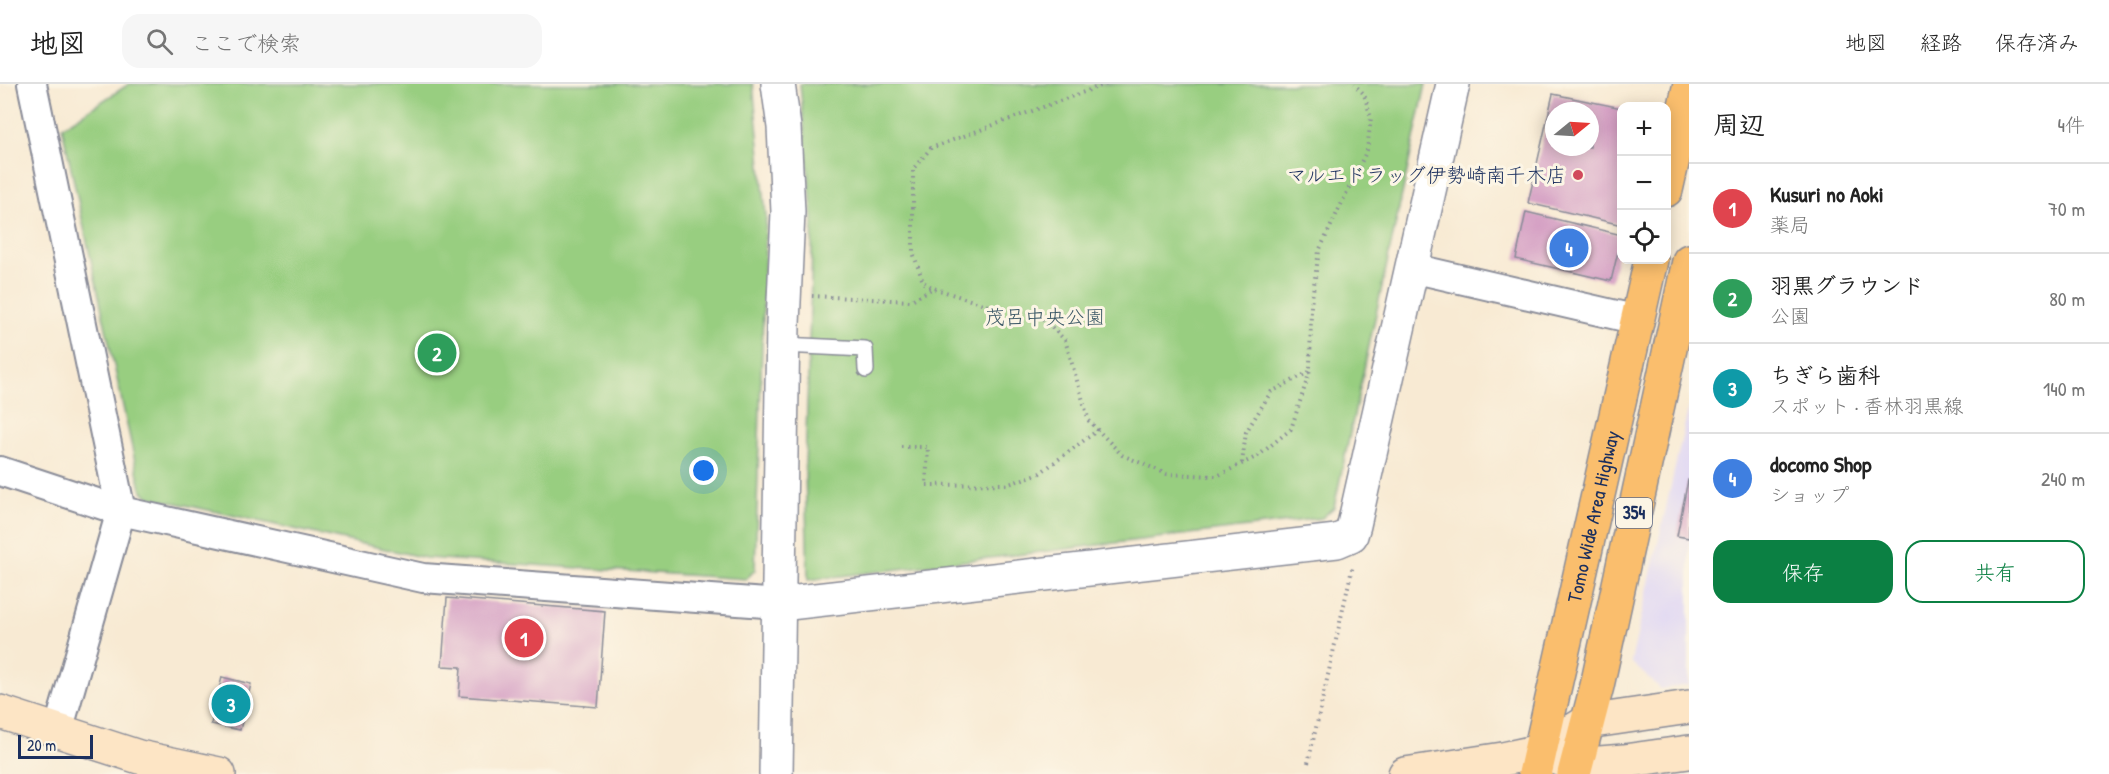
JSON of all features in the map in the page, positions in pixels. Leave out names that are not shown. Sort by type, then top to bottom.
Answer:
[{"type":"highway","points":[[1671,168],[1689,88]]},
{"type":"highway","name":"Tomo Wide Area Highway","points":[[1538,763],[1650,264]]},
{"type":"highway","name":"Tomo Wide Area Highway","points":[[1575,769],[1597,686],[1689,265]]},
{"type":"main road","points":[[1538,763],[1587,722],[1689,707]]},
{"type":"main road","points":[[0,712],[139,757],[219,774]]},
{"type":"main road","points":[[1405,774],[1503,759],[1575,769],[1689,752]]},
{"type":"street","points":[[32,84],[121,510],[58,731]]},
{"type":"street","points":[[776,774],[783,345],[788,212],[784,127],[778,84]]},
{"type":"street","points":[[0,471],[121,510],[423,578],[780,604],[1345,539],[1351,535],[1354,525],[1454,84]]},
{"type":"street","points":[[1412,267],[1638,320]]},
{"type":"lane","points":[[783,345],[865,349],[866,370]]},
{"type":"path","points":[[1106,84],[931,148],[913,169],[913,252],[923,282],[933,288],[995,308],[1038,314],[1065,340],[1089,421],[1122,455],[1167,474],[1217,476],[1257,456],[1291,429],[1310,371],[1311,305],[1319,251],[1367,150],[1371,118],[1364,94],[1354,84]]},
{"type":"path","points":[[805,295],[910,301],[933,288]]},
{"type":"path","points":[[1242,463],[1246,432],[1271,392],[1310,371]]},
{"type":"path","points":[[901,447],[928,447],[926,485],[1009,484],[1040,473],[1098,430]]},
{"type":"path","points":[[1308,763],[1355,556]]},
{"type":"shaded area","points":[[1689,406],[1689,685],[1661,689],[1631,662]]},
{"type":"green space","points":[[129,84],[753,84],[766,216],[755,570],[746,579],[426,558],[149,497],[141,489],[62,127]]},
{"type":"green space","name":"茂呂中央公園","points":[[800,84],[1426,84],[1334,507],[1322,518],[808,580],[805,467],[813,219]]},
{"type":"building","name":"マルエドラッグ伊勢崎南千木店","points":[[1553,94],[1592,102],[1551,102]]},
{"type":"building","name":"マルエドラッグ伊勢崎南千木店","points":[[1599,103],[1617,107],[1617,224],[1528,203],[1545,129],[1545,156],[1599,156]]},
{"type":"building","points":[[1526,212],[1617,234],[1617,256],[1611,281],[1516,259]]},
{"type":"building","points":[[1689,480],[1689,538],[1677,536]]},
{"type":"building","points":[[447,598],[605,611],[598,707],[459,696],[461,667],[442,666]]},
{"type":"building","points":[[222,677],[251,684],[240,730],[211,724]]},
{"type":"place","name":"マルエドラッグ伊勢崎南千木店","points":[[1578,175]]},
{"type":"place","name":"docomo Shop","points":[[1569,248]]},
{"type":"place","name":"羽黒グラウンド","points":[[437,353]]},
{"type":"place","name":"Kusuri no Aoki","points":[[524,638]]},
{"type":"place","name":"ちぎら歯科","points":[[231,704]]}]
